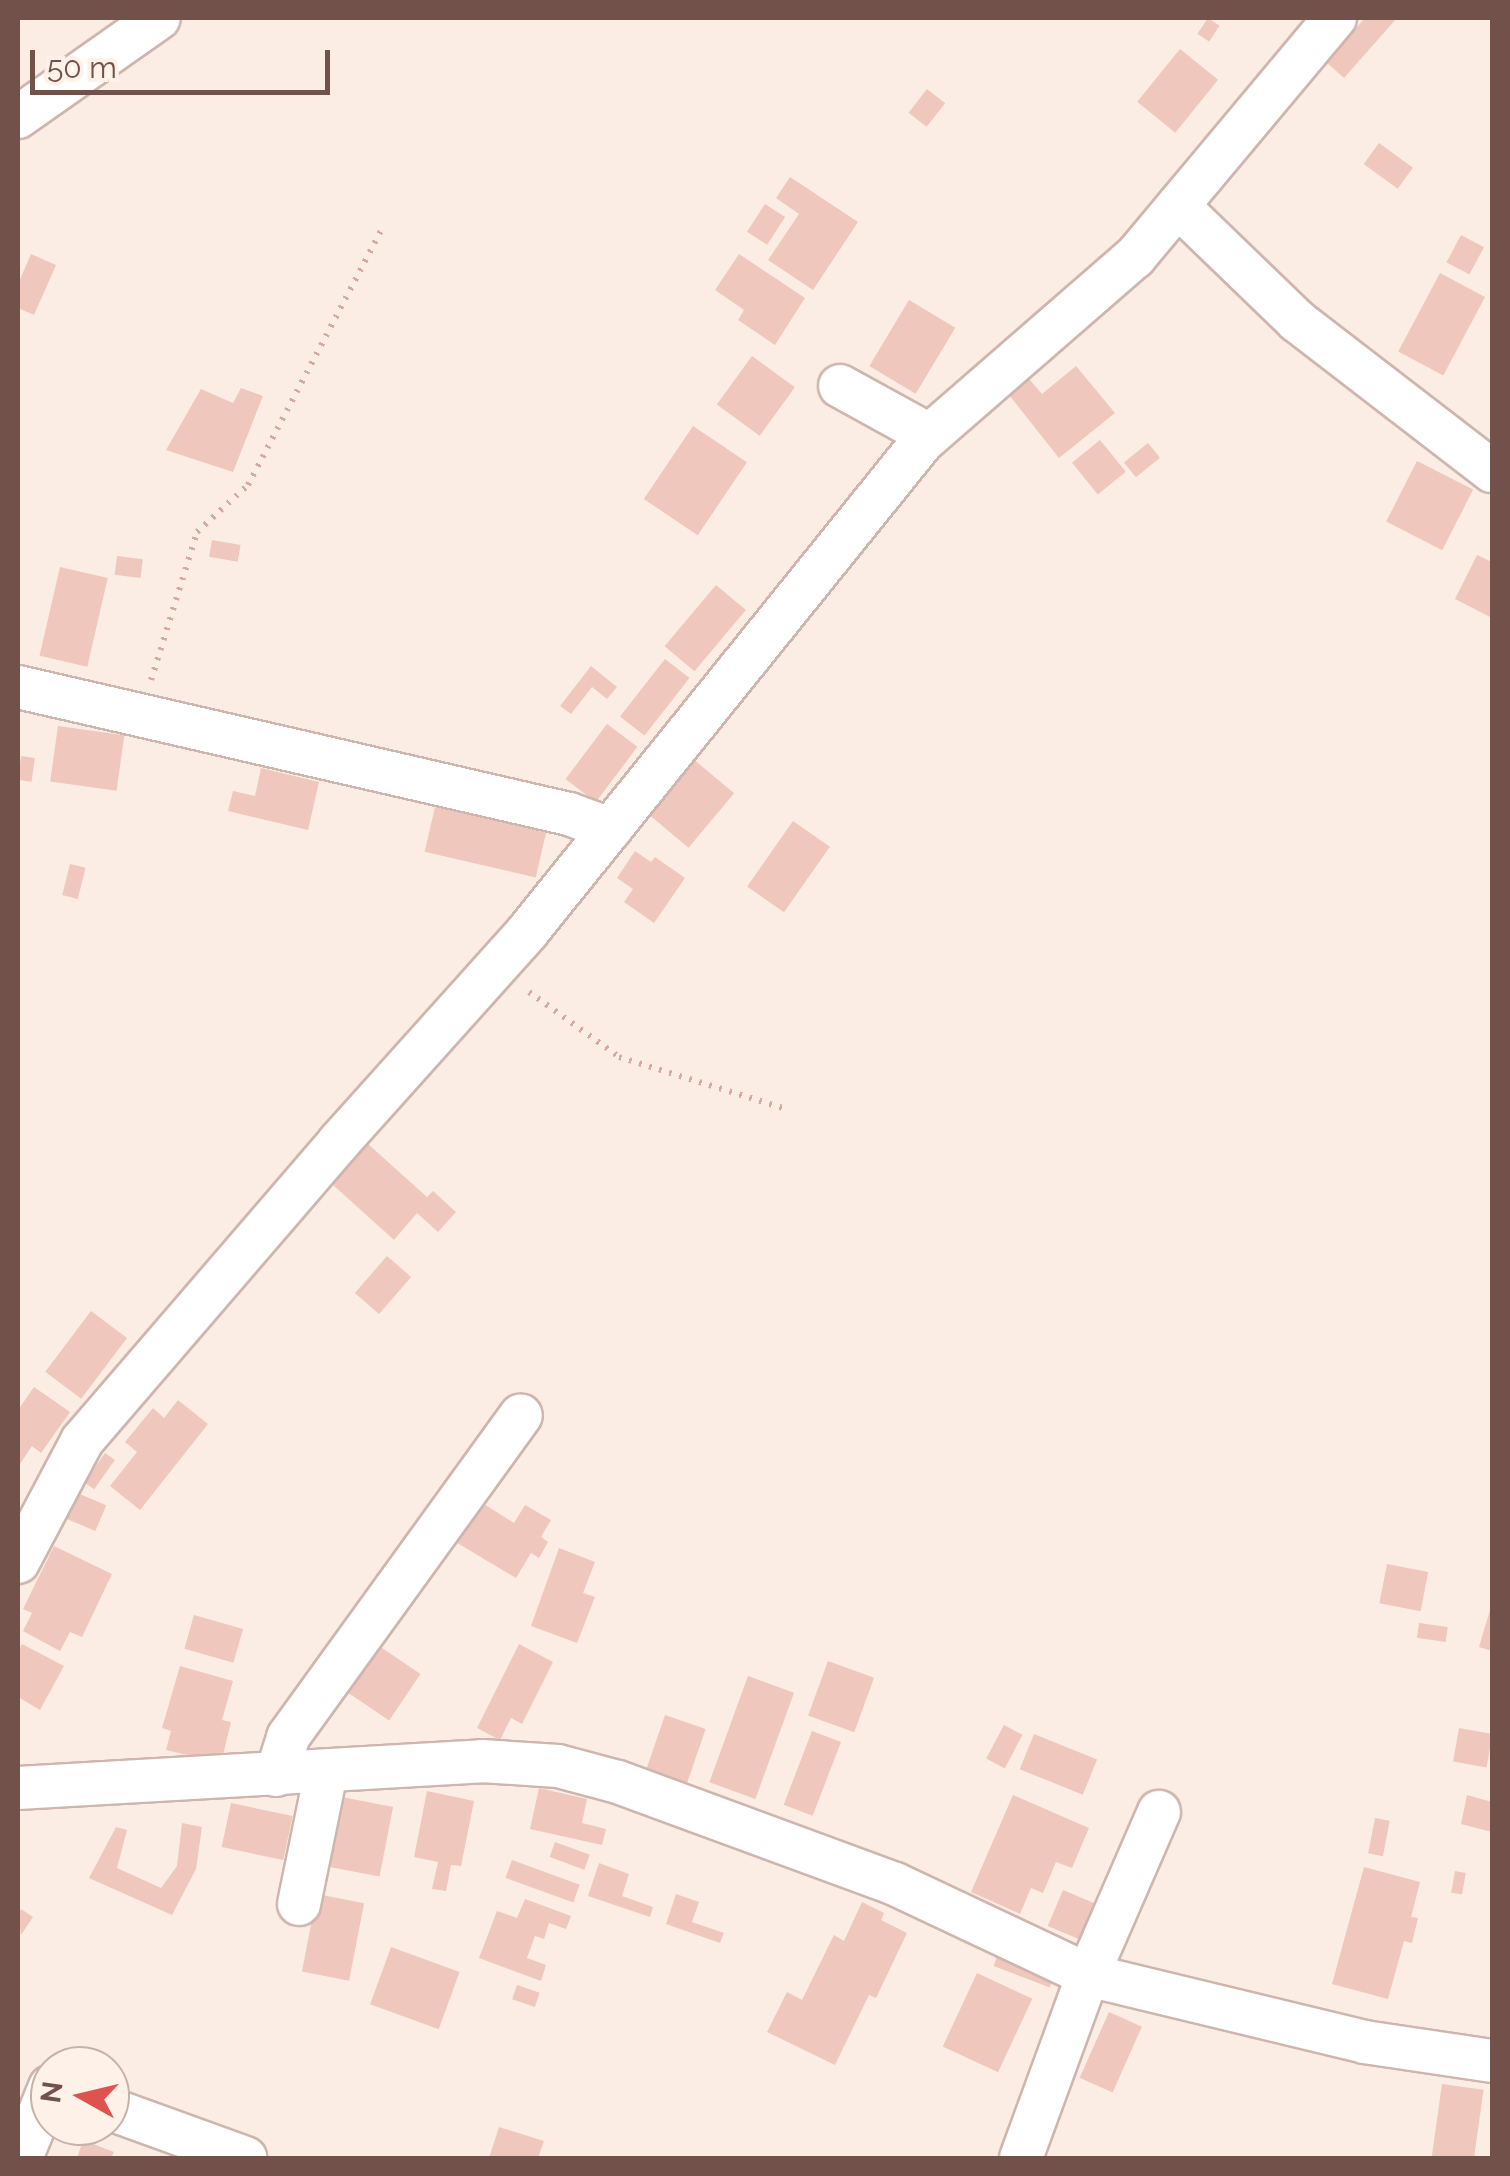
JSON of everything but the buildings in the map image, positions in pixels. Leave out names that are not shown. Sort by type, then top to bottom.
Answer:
[{"type":"street","points":[[18,117],[159,18]]},
{"type":"street","points":[[18,1562],[82,1441],[495,968],[930,435],[1135,257],[1335,18]]},
{"type":"street","points":[[1178,206],[1296,320],[1492,471]]},
{"type":"street","points":[[840,386],[930,435]]},
{"type":"street","points":[[18,687],[569,814],[610,829]]},
{"type":"street","points":[[276,1775],[288,1737],[520,1415]]},
{"type":"street","points":[[18,1788],[482,1761],[558,1766],[618,1782],[895,1884],[1088,1975],[1365,2042],[1492,2062]]},
{"type":"street","points":[[299,1904],[326,1772]]},
{"type":"street","points":[[1021,2158],[1088,1975],[1159,1812]]},
{"type":"street","points":[[130,2116],[244,2158]]},
{"type":"path","points":[[140,714],[198,532],[248,485],[381,231]]},
{"type":"path","points":[[495,968],[619,1057],[783,1108]]}]
